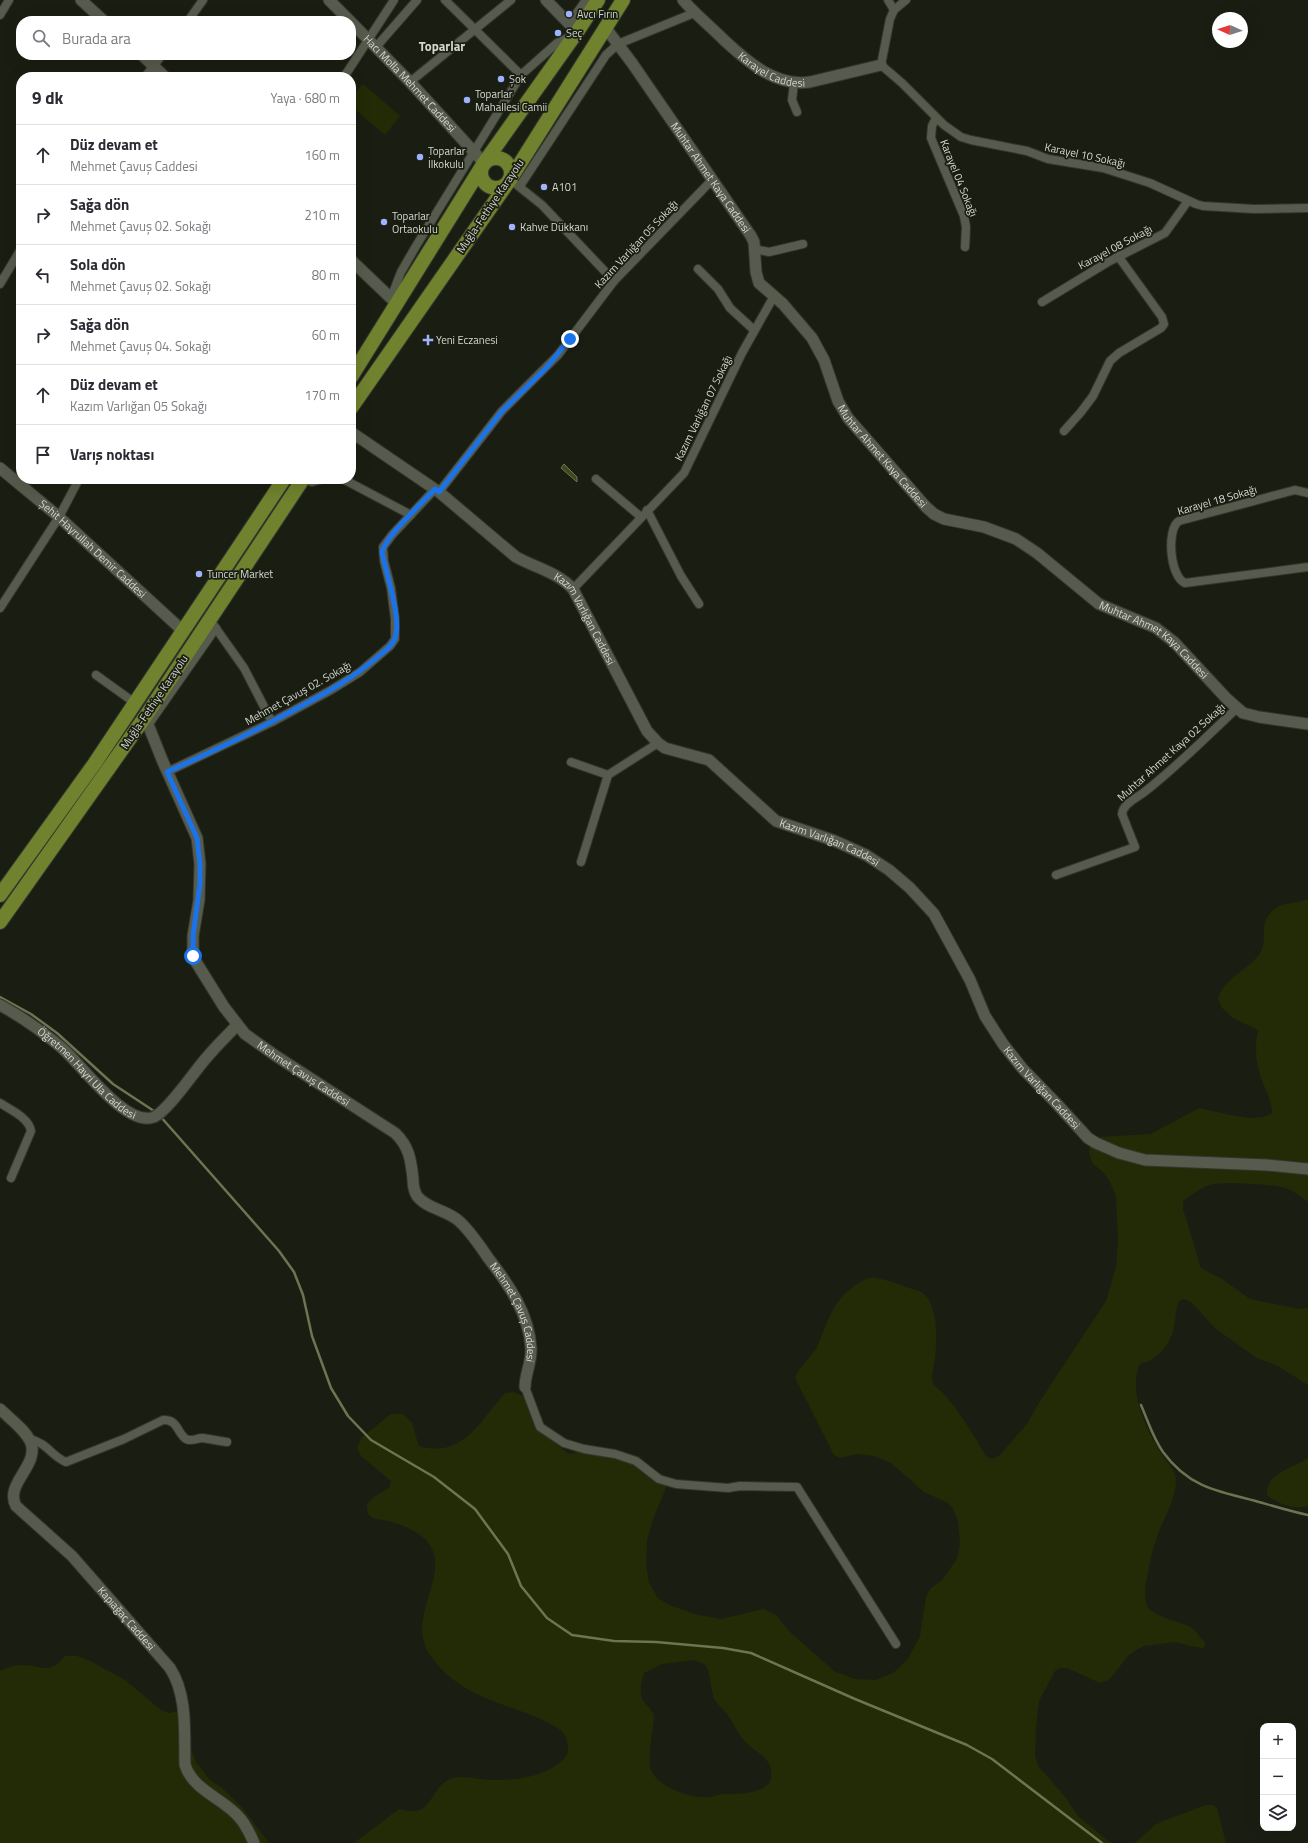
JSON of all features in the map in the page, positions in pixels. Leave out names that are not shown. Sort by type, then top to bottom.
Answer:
[{"type":"highway","points":[[356,368],[394,301],[484,163],[573,28],[598,0]]},
{"type":"highway","name":"Muğla-Fethiye Karayolu","points":[[356,401],[514,184],[605,27],[623,0]]},
{"type":"highway","points":[[494,158],[504,160],[510,167],[514,184],[506,184],[496,188],[487,184],[482,176],[484,163],[494,158]]},
{"type":"highway","name":"Muğla-Fethiye Karayolu","points":[[0,895],[95,763],[183,631],[211,585],[281,484]]},
{"type":"highway","name":"Muğla-Fethiye Karayolu","points":[[0,922],[146,721],[213,624],[300,484]]},
{"type":"street","points":[[0,15],[9,0]]},
{"type":"street","points":[[81,0],[99,16]]},
{"type":"street","points":[[192,16],[203,0]]},
{"type":"street","name":"Hacı Molla Mehmet Caddesi","points":[[329,0],[344,16]]},
{"type":"street","points":[[372,44],[394,0]]},
{"type":"street","points":[[348,72],[372,44],[417,0]]},
{"type":"street","points":[[445,0],[521,75]]},
{"type":"street","points":[[410,82],[511,0]]},
{"type":"street","points":[[546,0],[573,28]]},
{"type":"street","points":[[394,301],[394,287],[408,259],[521,75],[573,28],[586,0]]},
{"type":"street","name":"Karayel Caddesi","points":[[683,0],[753,66],[769,74],[794,83],[810,82],[881,66]]},
{"type":"street","points":[[888,0],[894,10]]},
{"type":"street","points":[[881,66],[889,25],[894,10],[906,0]]},
{"type":"street","points":[[614,280],[542,205],[514,184],[600,61],[618,44],[694,12]]},
{"type":"street","name":"Muhtar Ahmet Kaya Caddesi","points":[[605,27],[713,179],[751,236],[759,283],[793,314],[818,348],[838,401],[848,418],[934,514],[944,519],[984,528],[1016,539],[1099,604],[1140,620],[1164,634],[1198,666],[1237,708],[1250,715],[1308,724]]},
{"type":"street","name":"Hacı Molla Mehmet Caddesi","points":[[356,28],[410,82],[484,163]]},
{"type":"street","points":[[147,60],[160,72]]},
{"type":"street","points":[[149,72],[158,60]]},
{"type":"street","name":"Karayel 10 Sokağı","points":[[881,66],[902,82],[936,118],[952,132],[971,140],[1013,147],[1048,159],[1103,168],[1150,183],[1188,201],[1203,206],[1223,208],[1308,208]]},
{"type":"street","points":[[794,83],[792,100],[797,112]]},
{"type":"street","name":"Karayel 04 Sokağı","points":[[936,118],[932,126],[931,138],[964,216],[966,227],[965,247]]},
{"type":"street","name":"Kazım Varlığan 05 Sokağı","points":[[382,552],[387,542],[411,515],[437,491],[502,411],[558,355],[614,280],[713,179]]},
{"type":"street","name":"Karayel 08 Sokağı","points":[[1042,302],[1118,256],[1165,233],[1188,201]]},
{"type":"street","points":[[754,249],[768,252],[803,244]]},
{"type":"street","points":[[1064,431],[1093,396],[1110,361],[1119,353],[1161,328],[1164,324],[1162,317],[1118,256]]},
{"type":"street","points":[[0,284],[16,257]]},
{"type":"street","points":[[356,265],[394,301]]},
{"type":"street","points":[[698,269],[718,289],[730,308],[754,330]]},
{"type":"street","name":"Kazım Varlığan 07 Sokağı","points":[[573,589],[684,473],[754,330],[774,296]]},
{"type":"street","name":"Kazım Varlığan Caddesi","points":[[356,435],[437,491],[510,552],[525,562],[553,573],[573,589],[647,731],[658,743],[674,751],[709,760],[776,821],[835,841],[866,855],[889,870],[910,888],[934,914],[970,980],[985,1016],[1003,1044],[1022,1068],[1056,1102],[1088,1138],[1096,1143],[1134,1158],[1145,1160],[1267,1165],[1308,1169]]},
{"type":"street","name":"Şehit Hayrullah Demir Caddesi","points":[[0,468],[16,481]]},
{"type":"street","points":[[596,479],[641,517]]},
{"type":"street","name":"Şehit Hayrullah Demir Caddesi","points":[[19,484],[59,517],[183,631]]},
{"type":"street","points":[[0,608],[59,517],[76,484]]},
{"type":"street","points":[[352,484],[411,515]]},
{"type":"street","name":"Karayel 18 Sokağı","points":[[1308,493],[1294,490],[1179,521],[1174,528],[1172,554],[1172,563],[1180,579],[1185,583],[1308,567]]},
{"type":"street","points":[[647,510],[681,576],[699,604]]},
{"type":"street","name":"Mehmet Çavuş 02. Sokağı","points":[[167,772],[272,722],[331,690],[360,672],[390,646],[395,639],[396,631],[394,605],[382,552]]},
{"type":"street","points":[[213,624],[244,668],[272,722]]},
{"type":"street","points":[[96,675],[135,703]]},
{"type":"street","name":"Muhtar Ahmet Kaya 02 Sokağı","points":[[1056,875],[1135,847],[1122,814],[1122,810],[1130,802],[1158,781],[1237,708]]},
{"type":"street","name":"Mehmet Çavuş Caddesi","points":[[146,721],[197,838],[200,864],[200,884],[193,936],[193,956],[237,1025],[254,1042],[395,1133],[406,1144],[410,1154],[414,1188],[417,1196],[421,1201],[448,1214],[463,1225],[479,1244],[516,1298],[521,1309],[531,1346],[525,1387]]},
{"type":"street","points":[[581,862],[608,775],[658,743]]},
{"type":"street","points":[[571,762],[608,775]]},
{"type":"street","name":"Öğretmen Hayri Ula Caddesi","points":[[0,1005],[63,1049],[77,1062],[105,1094],[122,1108],[137,1116],[145,1118],[158,1114],[237,1025]]},
{"type":"street","points":[[0,1103],[26,1121],[30,1126],[31,1132],[11,1178]]},
{"type":"street","points":[[525,1387],[540,1427],[564,1443],[584,1449],[615,1454],[636,1461],[659,1479],[676,1484],[728,1488],[740,1486],[797,1487],[896,1644]]},
{"type":"street","points":[[0,1409],[29,1439],[44,1444],[66,1462],[124,1439],[163,1420],[168,1420],[176,1424],[185,1438],[189,1440],[203,1438],[227,1442]]},
{"type":"street","name":"Kapıağaç Caddesi","points":[[29,1439],[32,1448],[31,1456],[14,1491],[14,1501],[22,1512],[72,1556],[94,1579],[170,1668],[176,1677],[182,1698],[185,1765],[188,1774],[204,1790],[239,1816],[254,1843]]},
{"type":"shaded area","points":[[363,84],[400,116],[385,135],[356,110],[356,92]]},
{"type":"shaded area","points":[[564,464],[577,477],[577,482],[561,468]]},
{"type":"shaded area","points":[[1308,899],[1308,1202],[1285,1188],[1271,1185],[1219,1183],[1205,1187],[1183,1201],[1183,1209],[1201,1268],[1222,1279],[1250,1299],[1299,1309],[1308,1308],[1308,1385],[1278,1366],[1257,1358],[1216,1329],[1191,1302],[1184,1299],[1180,1300],[1178,1304],[1172,1334],[1166,1346],[1152,1359],[1140,1364],[1136,1386],[1140,1410],[1156,1445],[1176,1476],[1172,1502],[1157,1537],[1151,1558],[1145,1588],[1146,1602],[1150,1609],[1159,1615],[1192,1628],[1206,1643],[1203,1648],[1176,1642],[1144,1646],[1128,1656],[1109,1680],[1100,1683],[1067,1668],[1060,1668],[1055,1671],[1039,1701],[1035,1756],[1039,1767],[1066,1798],[1078,1816],[1111,1843],[354,1843],[399,1809],[417,1811],[423,1808],[428,1804],[440,1786],[453,1778],[466,1777],[492,1780],[535,1775],[558,1764],[563,1760],[568,1752],[566,1738],[559,1729],[542,1720],[490,1700],[458,1683],[443,1671],[430,1655],[424,1641],[422,1627],[424,1612],[435,1570],[435,1557],[430,1545],[423,1537],[408,1528],[387,1521],[375,1519],[369,1514],[367,1504],[374,1497],[389,1488],[391,1481],[361,1456],[357,1448],[362,1437],[391,1414],[403,1414],[412,1423],[419,1446],[434,1449],[447,1447],[459,1442],[469,1435],[505,1393],[514,1392],[523,1396],[545,1435],[569,1454],[592,1448],[634,1456],[667,1485],[652,1522],[647,1541],[646,1563],[649,1583],[658,1598],[669,1605],[698,1615],[721,1619],[764,1609],[776,1615],[790,1632],[834,1671],[855,1679],[875,1680],[893,1673],[908,1659],[920,1636],[926,1597],[930,1589],[942,1580],[957,1559],[960,1543],[958,1521],[953,1509],[948,1503],[924,1492],[891,1463],[874,1456],[857,1454],[840,1458],[834,1455],[795,1378],[797,1373],[818,1345],[832,1311],[842,1297],[857,1284],[874,1278],[891,1281],[919,1291],[926,1296],[930,1303],[935,1321],[936,1350],[932,1374],[933,1384],[943,1393],[955,1408],[986,1456],[992,1459],[1000,1455],[1026,1425],[1040,1401],[1106,1301],[1116,1267],[1118,1242],[1116,1196],[1109,1180],[1103,1172],[1092,1163],[1089,1152],[1090,1145],[1101,1137],[1151,1134],[1199,1108],[1237,1116],[1257,1118],[1272,1113],[1270,1101],[1257,1064],[1256,1043],[1258,1030],[1233,1018],[1222,1008],[1218,999],[1225,985],[1249,965],[1260,953],[1264,943],[1265,922],[1273,910],[1277,907]],"holes":[[[694,1660],[704,1664],[707,1668],[713,1696],[716,1702],[727,1714],[747,1744],[762,1755],[770,1765],[771,1778],[768,1784],[762,1789],[747,1793],[722,1794],[711,1797],[693,1796],[684,1794],[666,1786],[653,1774],[650,1767],[650,1749],[654,1716],[641,1696],[641,1684],[644,1673],[662,1664]]]},
{"type":"shaded area","points":[[1308,1458],[1308,1506],[1292,1507],[1276,1501],[1267,1495],[1268,1487],[1275,1476]]},
{"type":"shaded area","points":[[65,1656],[77,1656],[88,1660],[125,1680],[161,1710],[169,1713],[178,1711],[188,1714],[190,1722],[191,1749],[196,1762],[210,1780],[222,1788],[241,1806],[269,1843],[0,1843],[0,1671],[19,1665],[50,1668]]},
{"type":"shaded area","points":[[1206,1805],[1213,1805],[1217,1808],[1226,1843],[1135,1843],[1155,1825]]},
{"type":"waterway","points":[[0,997],[31,1014],[57,1033],[113,1084],[157,1113]]},
{"type":"waterway","points":[[160,1116],[279,1251],[294,1272],[303,1295],[312,1336],[331,1388],[348,1416],[371,1440],[434,1477],[475,1509],[508,1554],[521,1586],[547,1618],[572,1635],[614,1641],[656,1642],[723,1648],[751,1653],[855,1699],[967,1745],[992,1759],[1102,1843]]},
{"type":"waterway","points":[[1141,1405],[1159,1447],[1172,1463],[1192,1479],[1213,1490],[1308,1515]]},
{"type":"place","name":"Avcı Fırın","points":[[569,14]]},
{"type":"place","name":"Seç","points":[[558,33]]},
{"type":"place","name":"Şok","points":[[501,79]]},
{"type":"place","name":"Toparlar Mahallesi Camii","points":[[467,100]]},
{"type":"place","name":"Toparlar İlkokulu","points":[[420,157]]},
{"type":"place","name":"A101","points":[[544,187]]},
{"type":"place","name":"Toparlar Ortaokulu","points":[[384,222]]},
{"type":"place","name":"Kahve Dükkanı","points":[[512,227]]},
{"type":"place","name":"Yeni Eczanesi","points":[[428,340]]},
{"type":"place","name":"Tuncer Market","points":[[199,574]]},
{"type":"district","name":"Toparlar","points":[[442,46]]},
{"type":"route","points":[[193,956],[193,936],[200,884],[200,864],[197,838],[183,804],[167,772],[272,722],[331,690],[360,672],[390,646],[395,639],[396,631],[394,605],[382,552],[383,547],[392,535],[435,489],[439,492],[502,411],[546,368],[570,339]]}]
